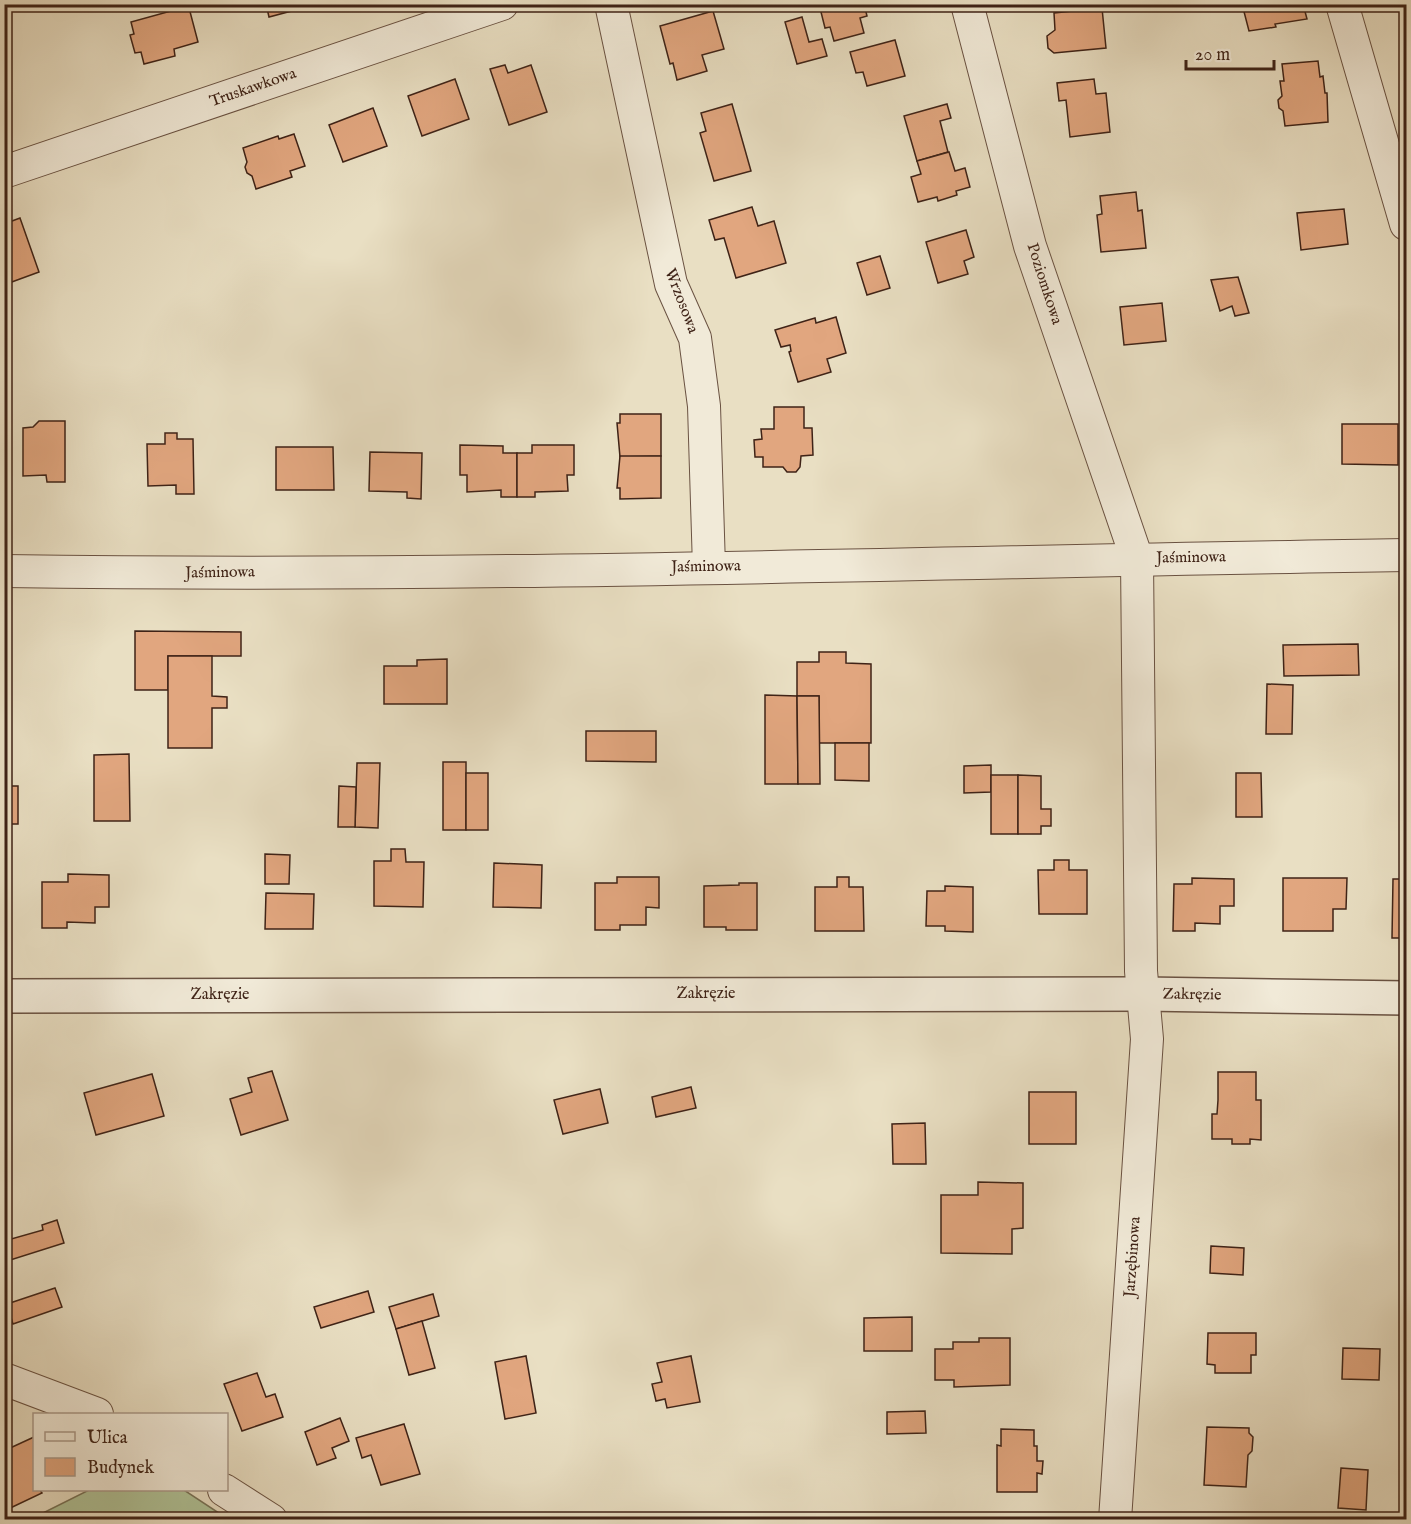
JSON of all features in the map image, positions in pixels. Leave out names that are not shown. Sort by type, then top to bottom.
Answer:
[{"type":"street","name":"Truskawkowa","points":[[4,172],[502,4]]},
{"type":"street","name":"Wrzosowa","points":[[611,4],[671,284],[695,338],[704,406],[709,567]]},
{"type":"street","name":"Poziomkowa","points":[[967,4],[1030,246],[1137,559],[1141,971],[1144,994]]},
{"type":"street","points":[[1342,4],[1407,224]]},
{"type":"street","name":"Jaśminowa","points":[[4,571],[179,573],[709,567],[1407,555]]},
{"type":"street","name":"Zakręzie","points":[[4,996],[1144,994],[1407,998]]},
{"type":"street","name":"Jarzębinowa","points":[[1115,1520],[1147,1039],[1144,994]]},
{"type":"street","points":[[4,1378],[94,1413]]},
{"type":"street","points":[[226,1491],[272,1520]]},
{"type":"green space","points":[[87,1491],[186,1491],[228,1519],[31,1519]]},
{"type":"building","points":[[169,4],[188,4],[198,42],[174,49],[175,56],[144,64],[141,52],[135,53],[130,35],[134,34],[131,22],[171,11]]},
{"type":"building","points":[[266,4],[318,4],[269,17]]},
{"type":"building","points":[[821,4],[872,4],[865,8],[867,16],[860,18],[864,33],[834,41],[830,27],[825,28]]},
{"type":"building","points":[[1242,4],[1303,4],[1307,19],[1249,31]]},
{"type":"building","points":[[1102,8],[1106,48],[1054,53],[1048,48],[1047,36],[1055,30],[1054,13]]},
{"type":"building","points":[[713,11],[724,49],[702,55],[707,71],[677,80],[673,63],[670,64],[660,26]]},
{"type":"building","points":[[802,17],[809,42],[822,39],[827,56],[797,64],[785,22]]},
{"type":"building","points":[[895,40],[905,76],[867,86],[863,72],[856,73],[850,52]]},
{"type":"building","points":[[1318,61],[1320,77],[1323,76],[1325,93],[1327,93],[1328,122],[1285,126],[1283,111],[1279,108],[1278,100],[1282,96],[1280,81],[1284,81],[1282,64]]},
{"type":"building","points":[[505,65],[508,73],[531,65],[547,112],[509,125],[490,69]]},
{"type":"building","points":[[455,79],[469,119],[422,136],[408,96]]},
{"type":"building","points":[[1094,79],[1096,94],[1106,93],[1110,132],[1070,137],[1066,100],[1059,101],[1057,83]]},
{"type":"building","points":[[732,104],[751,171],[714,181],[700,133],[706,131],[701,113]]},
{"type":"building","points":[[947,104],[951,118],[940,121],[948,152],[917,161],[904,116]]},
{"type":"building","points":[[373,108],[387,146],[343,162],[329,125]]},
{"type":"building","points":[[294,134],[305,166],[290,171],[292,177],[256,189],[252,176],[247,173],[245,167],[247,162],[243,148],[278,136],[279,139]]},
{"type":"building","points":[[949,152],[955,171],[965,168],[970,187],[956,191],[957,195],[938,201],[937,197],[918,202],[911,177],[921,174],[917,161]]},
{"type":"building","points":[[1136,192],[1138,211],[1142,210],[1146,248],[1101,252],[1097,215],[1102,214],[1100,196]]},
{"type":"building","points":[[752,207],[758,226],[774,221],[786,263],[736,278],[724,238],[715,240],[709,220]]},
{"type":"building","points":[[1344,209],[1348,244],[1301,250],[1297,213]]},
{"type":"building","points":[[20,218],[39,272],[9,283],[7,278],[4,278],[4,239],[8,237],[4,224]]},
{"type":"building","points":[[966,230],[974,257],[964,261],[968,274],[938,283],[926,242]]},
{"type":"building","points":[[880,256],[890,288],[867,295],[857,263]]},
{"type":"building","points":[[1238,277],[1249,313],[1235,316],[1232,306],[1220,311],[1211,280]]},
{"type":"building","points":[[1162,303],[1166,341],[1124,345],[1120,307]]},
{"type":"building","points":[[836,317],[846,353],[827,359],[831,372],[798,382],[789,352],[791,351],[790,345],[781,347],[775,330],[815,318],[816,323]]},
{"type":"building","points":[[774,407],[804,407],[804,428],[812,428],[813,455],[801,456],[800,467],[796,472],[787,472],[783,467],[763,467],[763,457],[755,457],[754,440],[762,439],[761,429],[774,429]]},
{"type":"building","points":[[620,414],[661,414],[661,456],[620,457],[617,423],[620,423]]},
{"type":"building","points":[[39,421],[65,421],[65,482],[47,482],[46,475],[23,476],[23,428],[33,427]]},
{"type":"building","points":[[1342,424],[1398,424],[1398,465],[1342,464]]},
{"type":"building","points":[[165,433],[177,433],[177,439],[193,439],[194,494],[176,494],[176,485],[148,486],[147,444],[165,444]]},
{"type":"building","points":[[460,445],[503,446],[503,453],[517,453],[517,497],[501,497],[501,490],[467,492],[467,475],[460,475]]},
{"type":"building","points":[[532,445],[574,445],[574,475],[567,475],[568,491],[535,492],[535,497],[517,497],[517,453],[532,453]]},
{"type":"building","points":[[276,447],[333,447],[334,490],[276,490]]},
{"type":"building","points":[[370,452],[422,453],[421,499],[407,498],[407,492],[369,491]]},
{"type":"building","points":[[620,456],[661,456],[661,498],[620,499],[620,488],[617,488]]},
{"type":"building","points":[[135,631],[241,632],[241,656],[168,656],[168,690],[135,690]]},
{"type":"building","points":[[1358,644],[1359,675],[1284,676],[1283,645]]},
{"type":"building","points":[[819,652],[846,652],[846,663],[871,664],[871,743],[819,743],[819,696],[797,696],[797,662],[819,662]]},
{"type":"building","points":[[168,656],[212,656],[212,696],[227,697],[227,708],[212,708],[212,748],[168,748]]},
{"type":"building","points":[[447,659],[447,704],[384,704],[384,666],[417,666],[417,660]]},
{"type":"building","points":[[1267,684],[1293,685],[1292,734],[1266,734]]},
{"type":"building","points":[[765,695],[797,696],[798,784],[765,784]]},
{"type":"building","points":[[797,696],[819,696],[820,784],[798,784]]},
{"type":"building","points":[[586,731],[656,731],[656,762],[586,761]]},
{"type":"building","points":[[835,743],[869,743],[869,781],[835,780]]},
{"type":"building","points":[[129,754],[130,821],[94,821],[94,755]]},
{"type":"building","points":[[443,762],[466,762],[466,830],[443,830]]},
{"type":"building","points":[[357,763],[380,763],[378,828],[355,827]]},
{"type":"building","points":[[991,765],[991,792],[964,793],[964,766]]},
{"type":"building","points":[[466,773],[488,773],[488,830],[466,830]]},
{"type":"building","points":[[1236,773],[1261,773],[1262,817],[1236,817]]},
{"type":"building","points":[[991,775],[1018,775],[1018,834],[991,834]]},
{"type":"building","points":[[1018,775],[1041,776],[1041,809],[1051,809],[1051,826],[1041,826],[1041,834],[1018,834]]},
{"type":"building","points":[[4,786],[18,786],[18,824],[4,824]]},
{"type":"building","points":[[339,786],[356,787],[355,827],[338,827]]},
{"type":"building","points":[[391,849],[405,849],[406,862],[424,862],[423,907],[374,906],[374,861],[391,861]]},
{"type":"building","points":[[265,854],[290,855],[289,884],[265,884]]},
{"type":"building","points":[[1054,860],[1069,860],[1069,870],[1087,870],[1087,914],[1039,914],[1038,870],[1054,870]]},
{"type":"building","points":[[494,863],[542,865],[541,908],[493,907]]},
{"type":"building","points":[[68,874],[109,875],[109,907],[95,907],[95,923],[67,922],[67,928],[42,928],[42,882],[68,882]]},
{"type":"building","points":[[617,877],[659,877],[659,908],[646,907],[646,925],[620,925],[620,930],[595,930],[595,883],[617,883]]},
{"type":"building","points":[[837,877],[849,877],[849,887],[863,887],[864,931],[815,931],[815,887],[837,887]]},
{"type":"building","points":[[1192,878],[1234,879],[1234,906],[1220,906],[1220,924],[1195,923],[1195,931],[1173,931],[1174,884],[1192,884]]},
{"type":"building","points":[[1283,878],[1347,878],[1346,909],[1333,909],[1333,931],[1283,931]]},
{"type":"building","points":[[1393,879],[1406,879],[1406,938],[1392,938]]},
{"type":"building","points":[[739,883],[757,883],[757,930],[704,927],[704,886],[739,885]]},
{"type":"building","points":[[945,886],[973,887],[973,932],[945,931],[945,926],[926,926],[927,891],[945,891]]},
{"type":"building","points":[[266,893],[314,894],[313,929],[265,929]]},
{"type":"building","points":[[272,1071],[288,1120],[241,1135],[230,1099],[252,1092],[248,1078]]},
{"type":"building","points":[[1218,1072],[1256,1072],[1256,1100],[1261,1100],[1261,1140],[1250,1139],[1250,1144],[1232,1144],[1232,1139],[1212,1139],[1212,1114],[1217,1114]]},
{"type":"building","points":[[152,1074],[164,1116],[96,1135],[84,1093]]},
{"type":"building","points":[[691,1087],[696,1108],[656,1117],[652,1097]]},
{"type":"building","points":[[600,1089],[608,1123],[563,1134],[554,1100]]},
{"type":"building","points":[[1029,1092],[1076,1092],[1076,1144],[1029,1144]]},
{"type":"building","points":[[925,1123],[926,1164],[893,1164],[892,1124]]},
{"type":"building","points":[[978,1182],[1023,1183],[1023,1228],[1012,1229],[1012,1254],[941,1253],[941,1195],[978,1195]]},
{"type":"building","points":[[57,1220],[64,1243],[4,1262],[4,1241],[43,1230],[42,1225]]},
{"type":"building","points":[[1211,1246],[1244,1248],[1243,1275],[1210,1273]]},
{"type":"building","points":[[55,1288],[62,1307],[13,1324],[7,1304]]},
{"type":"building","points":[[368,1291],[374,1312],[321,1328],[314,1307]]},
{"type":"building","points":[[433,1294],[439,1316],[396,1329],[389,1307]]},
{"type":"building","points":[[912,1317],[912,1351],[864,1351],[864,1318]]},
{"type":"building","points":[[422,1321],[435,1368],[409,1375],[396,1329]]},
{"type":"building","points":[[1208,1333],[1256,1333],[1256,1355],[1251,1355],[1251,1373],[1215,1373],[1215,1365],[1207,1364]]},
{"type":"building","points":[[979,1338],[1010,1338],[1010,1385],[954,1387],[954,1380],[935,1380],[935,1349],[953,1349],[953,1342],[979,1342]]},
{"type":"building","points":[[1343,1348],[1380,1349],[1379,1380],[1342,1379]]},
{"type":"building","points":[[526,1356],[536,1413],[505,1419],[495,1362]]},
{"type":"building","points":[[691,1356],[700,1402],[667,1408],[665,1399],[656,1401],[652,1384],[662,1382],[657,1363]]},
{"type":"building","points":[[257,1373],[266,1397],[275,1394],[283,1417],[242,1431],[224,1384]]},
{"type":"building","points":[[925,1411],[926,1433],[887,1434],[887,1412]]},
{"type":"building","points":[[340,1418],[349,1441],[332,1448],[336,1458],[317,1465],[305,1432]]},
{"type":"building","points":[[404,1424],[420,1474],[381,1485],[371,1455],[362,1458],[356,1438]]},
{"type":"building","points":[[1207,1427],[1249,1428],[1249,1433],[1253,1437],[1252,1451],[1248,1455],[1246,1487],[1204,1485]]},
{"type":"building","points":[[1001,1429],[1034,1430],[1037,1461],[1043,1461],[1042,1474],[1037,1473],[1037,1492],[997,1492],[997,1445],[1001,1446]]},
{"type":"building","points":[[33,1437],[33,1491],[42,1493],[4,1511],[4,1442],[8,1449]]},
{"type":"building","points":[[1341,1468],[1368,1470],[1366,1510],[1338,1508]]}]
